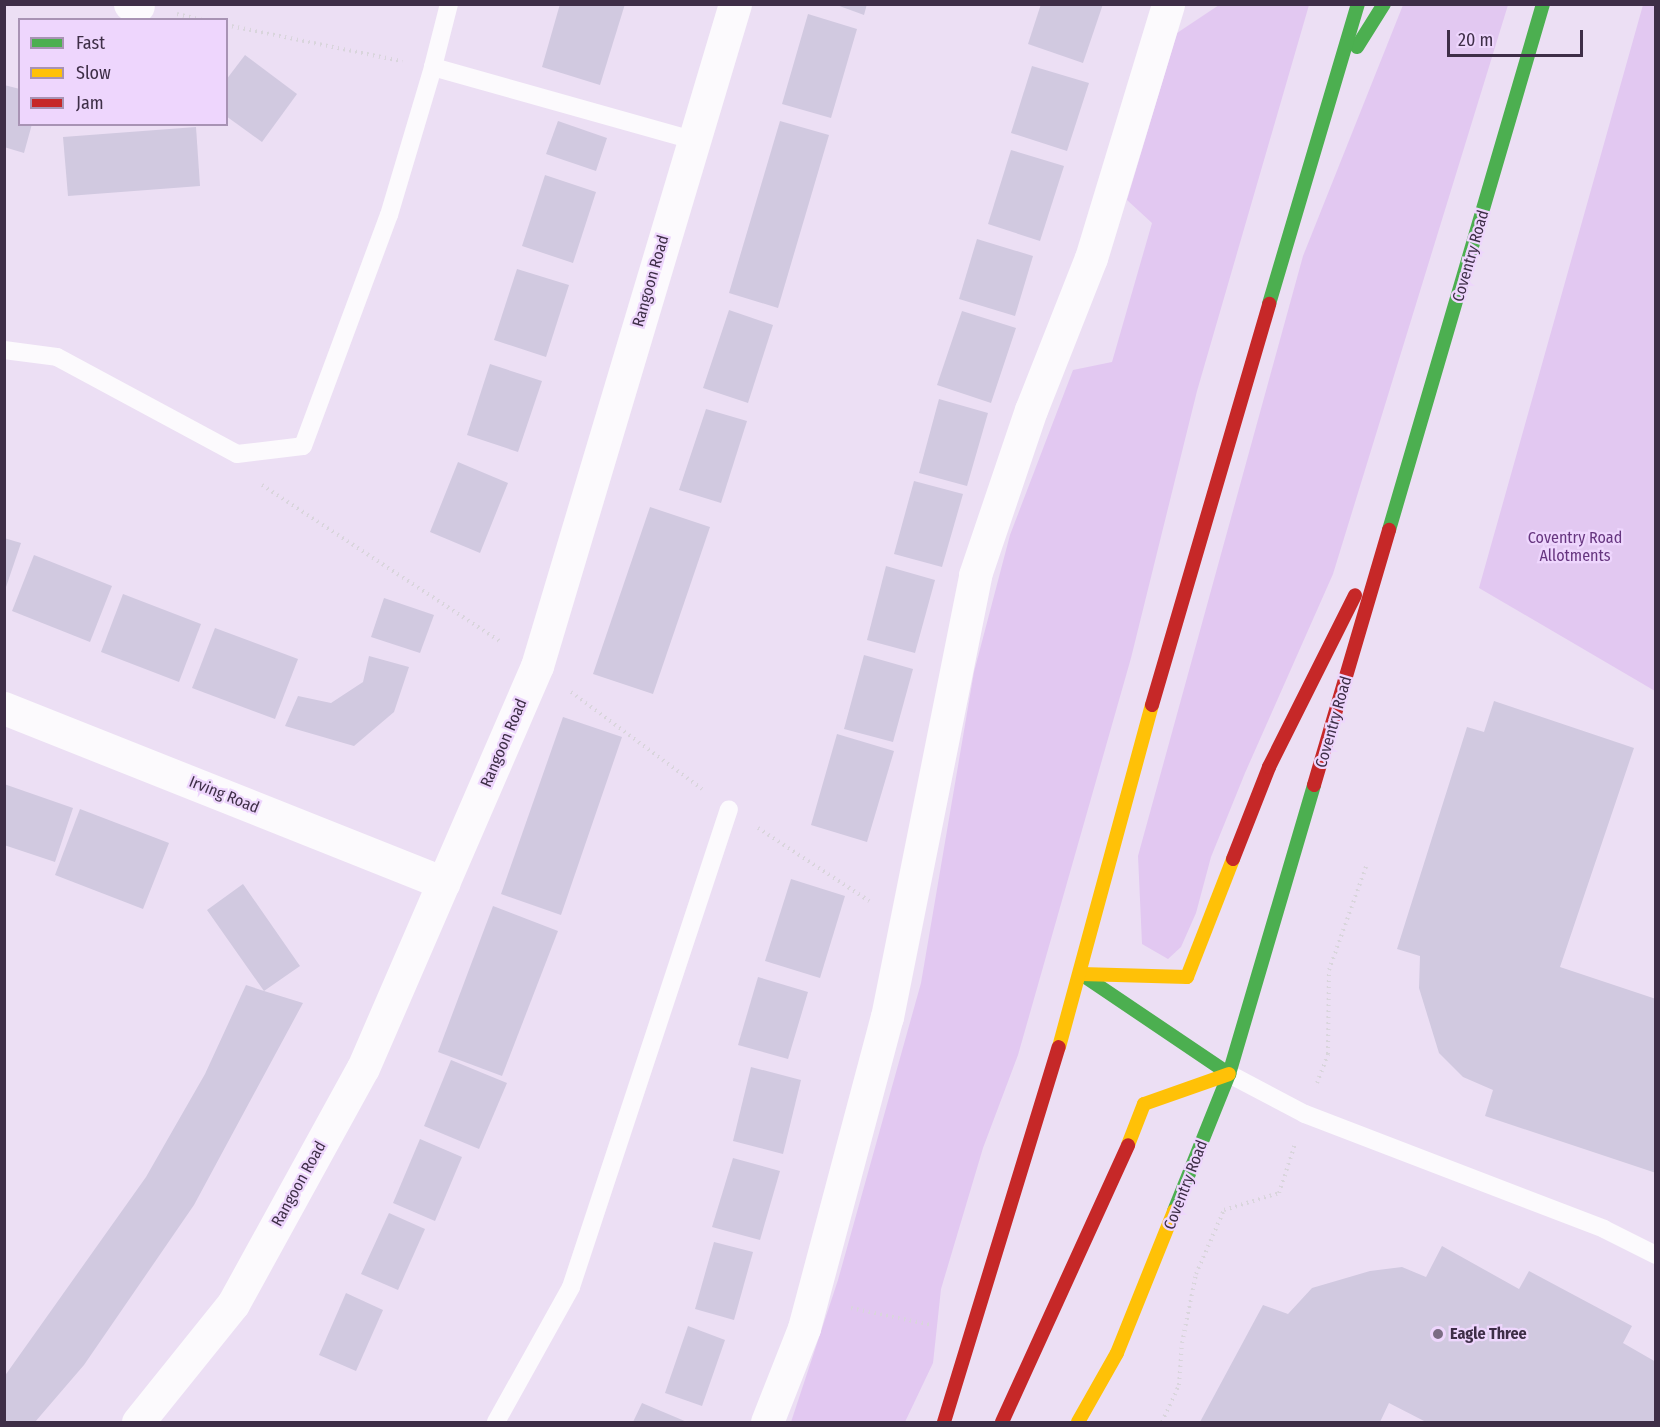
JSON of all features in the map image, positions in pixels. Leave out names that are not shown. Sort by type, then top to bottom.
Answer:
[{"type":"highway","points":[[944,1422],[1028,1160],[1081,974],[1166,653],[1339,77],[1358,4]]},
{"type":"highway","points":[[1339,77],[1384,4]]},
{"type":"highway","name":"Coventry Road","points":[[1078,1422],[1117,1353],[1229,1074],[1543,4]]},
{"type":"highway","points":[[1081,974],[1187,976],[1269,767],[1393,519]]},
{"type":"highway","points":[[1081,974],[1229,1074]]},
{"type":"highway","points":[[1002,1422],[1112,1185],[1144,1104],[1229,1074]]},
{"type":"street","name":"Rangoon Road","points":[[138,1422],[233,1304],[363,1068],[537,666],[735,4]]},
{"type":"street","points":[[767,1422],[812,1300],[887,1017],[975,575],[1031,410],[1091,258],[1168,4]]},
{"type":"street","name":"Irving Road","points":[[4,708],[443,883]]},
{"type":"lane","points":[[4,350],[57,357],[237,454],[303,446],[389,214],[433,67],[449,4]]},
{"type":"lane","points":[[433,67],[693,140]]},
{"type":"lane","points":[[496,1422],[571,1287],[729,809]]},
{"type":"lane","points":[[1229,1074],[1305,1114],[1604,1229],[1656,1255]]},
{"type":"path","points":[[228,25],[433,67]]},
{"type":"path","points":[[237,454],[265,488],[537,666],[729,809],[878,906]]},
{"type":"path","points":[[1162,1422],[1179,1385],[1182,1343],[1196,1274]]},
{"type":"path","points":[[812,1300],[936,1326]]},
{"type":"green space","points":[[1219,5],[1309,5],[1197,391],[1131,658],[1018,1055],[983,1148],[941,1289],[933,1363],[905,1422],[791,1422],[838,1280],[921,983],[974,672],[1010,535],[1073,370],[1112,362],[1152,223],[1127,200],[1177,33]]},
{"type":"green space","points":[[1403,5],[1508,5],[1333,574],[1245,773],[1211,857],[1196,913],[1181,947],[1168,959],[1142,944],[1138,856],[1303,256]]},
{"type":"green space","name":"Coventry Road Allotments","points":[[1643,5],[1656,5],[1655,691],[1479,588]]},
{"type":"building","points":[[560,4],[625,4],[600,85],[542,67]]},
{"type":"building","points":[[834,4],[867,4],[864,15]]},
{"type":"building","points":[[1041,4],[1103,4],[1083,63],[1028,44]]},
{"type":"building","points":[[808,14],[857,29],[831,118],[782,104]]},
{"type":"building","points":[[245,55],[297,94],[262,142],[228,117],[228,77]]},
{"type":"building","points":[[1032,66],[1089,83],[1067,151],[1011,133]]},
{"type":"building","points":[[4,85],[18,88],[18,126],[31,126],[24,153],[4,147]]},
{"type":"building","points":[[558,121],[607,138],[596,171],[546,154]]},
{"type":"building","points":[[780,121],[829,135],[778,308],[729,293]]},
{"type":"building","points":[[196,127],[200,186],[68,196],[63,137]]},
{"type":"building","points":[[1011,150],[1064,166],[1040,241],[988,224]]},
{"type":"building","points":[[545,175],[596,192],[573,263],[522,246]]},
{"type":"building","points":[[977,239],[1033,256],[1015,316],[959,299]]},
{"type":"building","points":[[517,269],[569,285],[546,357],[494,340]]},
{"type":"building","points":[[729,310],[773,325],[748,403],[703,388]]},
{"type":"building","points":[[962,311],[1016,328],[991,403],[937,385]]},
{"type":"building","points":[[490,364],[542,381],[518,452],[467,435]]},
{"type":"building","points":[[939,399],[988,413],[967,486],[919,473]]},
{"type":"building","points":[[706,409],[747,421],[721,503],[679,490]]},
{"type":"building","points":[[458,462],[508,483],[480,553],[430,532]]},
{"type":"building","points":[[914,481],[963,494],[942,567],[894,554]]},
{"type":"building","points":[[650,507],[710,527],[653,694],[593,674]]},
{"type":"building","points":[[4,538],[21,543],[5,590],[4,589]]},
{"type":"building","points":[[34,555],[112,586],[90,642],[12,611]]},
{"type":"building","points":[[886,566],[935,580],[915,653],[867,640]]},
{"type":"building","points":[[123,594],[201,624],[179,682],[101,652]]},
{"type":"building","points":[[384,598],[434,615],[420,653],[371,637]]},
{"type":"building","points":[[215,628],[298,659],[275,719],[192,688]]},
{"type":"building","points":[[864,655],[913,669],[893,742],[844,729]]},
{"type":"building","points":[[369,656],[409,667],[394,712],[354,746],[285,726],[298,696],[331,703],[363,682]]},
{"type":"building","points":[[1494,701],[1634,748],[1560,967],[1656,999],[1656,1173],[1485,1116],[1493,1090],[1463,1077],[1439,1053],[1419,988],[1420,956],[1397,949],[1467,727],[1484,732]]},
{"type":"building","points":[[563,717],[622,737],[561,915],[501,894]]},
{"type":"building","points":[[837,734],[894,751],[867,842],[811,825]]},
{"type":"building","points":[[4,784],[73,808],[55,862],[4,845]]},
{"type":"building","points":[[80,809],[169,843],[143,909],[55,875]]},
{"type":"building","points":[[791,879],[845,896],[820,978],[765,961]]},
{"type":"building","points":[[243,884],[300,966],[264,991],[207,910]]},
{"type":"building","points":[[493,906],[558,931],[502,1076],[438,1052]]},
{"type":"building","points":[[758,977],[808,992],[788,1059],[738,1045]]},
{"type":"building","points":[[246,985],[303,1003],[194,1205],[84,1365],[35,1422],[4,1422],[4,1377],[146,1177],[205,1074]]},
{"type":"building","points":[[451,1060],[507,1083],[479,1149],[424,1126]]},
{"type":"building","points":[[751,1067],[801,1080],[783,1154],[733,1141]]},
{"type":"building","points":[[420,1139],[462,1157],[435,1221],[393,1203]]},
{"type":"building","points":[[733,1158],[780,1171],[760,1240],[712,1227]]},
{"type":"building","points":[[389,1213],[425,1229],[398,1290],[361,1274]]},
{"type":"building","points":[[714,1242],[753,1252],[734,1320],[695,1309]]},
{"type":"building","name":"Eagle Three","points":[[1442,1246],[1519,1289],[1529,1271],[1632,1326],[1623,1343],[1656,1362],[1656,1422],[1426,1422],[1389,1403],[1380,1422],[1200,1422],[1263,1305],[1288,1314],[1312,1288],[1370,1271],[1402,1267],[1426,1277]]},
{"type":"building","points":[[346,1293],[383,1310],[356,1371],[319,1355]]},
{"type":"building","points":[[688,1326],[725,1340],[702,1406],[665,1393]]},
{"type":"building","points":[[642,1403],[687,1422],[633,1422]]},
{"type":"traffic: fast","points":[[1269,304],[1358,4]]},
{"type":"traffic: fast","points":[[1357,47],[1384,4]]},
{"type":"traffic: fast","points":[[1389,530],[1543,4]]},
{"type":"traffic: fast","points":[[1174,1211],[1229,1074],[1314,785]]},
{"type":"traffic: fast","points":[[1081,974],[1229,1074]]},
{"type":"traffic: slow","points":[[1059,1047],[1152,705]]},
{"type":"traffic: slow","points":[[1081,974],[1187,977],[1233,859]]},
{"type":"traffic: slow","points":[[1128,1145],[1144,1104],[1229,1074]]},
{"type":"traffic: slow","points":[[1078,1422],[1117,1353],[1174,1211]]},
{"type":"traffic: jam","points":[[1152,705],[1269,304]]},
{"type":"traffic: jam","points":[[1314,785],[1389,530]]},
{"type":"traffic: jam","points":[[1233,859],[1269,767],[1355,595]]},
{"type":"traffic: jam","points":[[944,1422],[1059,1047]]},
{"type":"traffic: jam","points":[[1002,1422],[1128,1145]]},
{"type":"place","name":"Eagle Three","points":[[1438,1334]]}]
